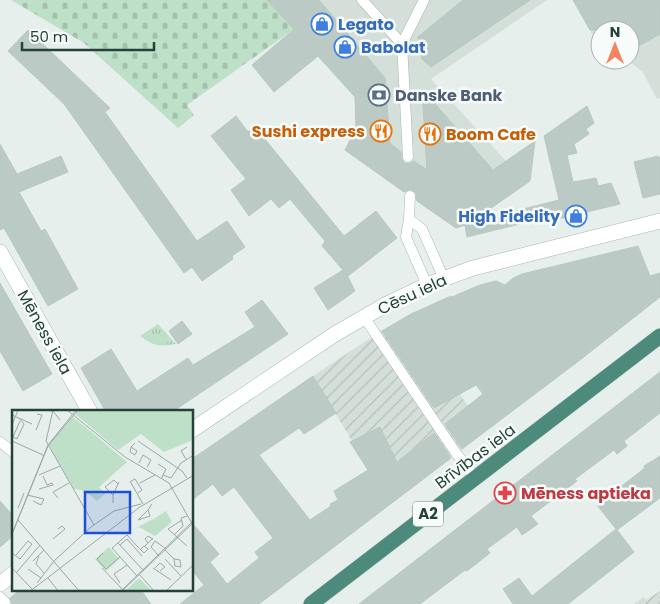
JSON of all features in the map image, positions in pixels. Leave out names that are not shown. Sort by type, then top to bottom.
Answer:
[{"type":"highway","name":"Brīvības iela","points":[[311,604],[660,336]]},
{"type":"street","name":"Cēsu iela","points":[[194,429],[335,334],[427,285],[473,268],[660,221]]},
{"type":"street","name":"Mēness iela","points":[[0,252],[89,410]]},
{"type":"street","points":[[0,584],[12,575]]},
{"type":"lane","points":[[362,0],[402,44]]},
{"type":"lane","points":[[408,157],[402,44],[424,0]]},
{"type":"lane","points":[[410,196],[406,237],[427,285]]},
{"type":"lane","points":[[409,219],[422,228],[444,279]]},
{"type":"lane","points":[[364,317],[456,454],[475,478]]},
{"type":"lane","points":[[0,442],[12,451]]},
{"type":"shaded area","points":[[267,0],[547,0],[431,79],[506,161],[465,225],[456,228],[345,150],[356,128],[355,97]]},
{"type":"shaded area","points":[[573,0],[660,0],[660,98],[657,99],[640,70],[640,20],[590,20],[590,30]]},
{"type":"shaded area","points":[[411,314],[440,365],[485,431],[388,506],[313,376],[375,335]]},
{"type":"shaded area","points":[[660,591],[660,604],[634,604],[644,597],[646,600]]},
{"type":"green space","points":[[11,0],[267,0],[294,29],[187,105],[194,115],[178,128],[84,43]]},
{"type":"green space","points":[[158,324],[176,344],[157,345],[140,336]]},
{"type":"building","points":[[267,0],[319,0],[385,78],[390,143],[401,152],[401,158],[404,163],[409,164],[414,161],[427,170],[422,89],[493,170],[535,141],[530,181],[471,222],[559,200],[544,136],[587,106],[594,123],[586,129],[589,134],[574,144],[577,153],[567,155],[573,182],[596,178],[598,186],[611,183],[620,204],[545,222],[544,218],[467,237],[465,225],[456,228],[417,201],[414,191],[410,189],[404,192],[345,150],[356,128],[355,97],[318,56],[274,92],[252,65],[294,29]]},
{"type":"building","points":[[463,0],[530,0],[431,67],[422,59],[418,37]]},
{"type":"building","points":[[573,0],[660,0],[660,34],[640,45],[640,20],[590,20],[590,30]]},
{"type":"building","points":[[28,30],[110,108],[105,112],[197,241],[227,221],[245,247],[232,256],[233,259],[202,281],[192,267],[184,273],[64,104],[8,51]]},
{"type":"building","points":[[236,116],[248,132],[255,127],[344,236],[376,211],[397,238],[348,276],[346,273],[355,291],[328,310],[314,288],[343,270],[322,246],[325,241],[290,199],[279,208],[271,199],[249,216],[231,190],[246,179],[211,136]]},
{"type":"building","points":[[0,144],[17,174],[61,156],[68,172],[19,192],[41,231],[45,229],[78,289],[48,306],[4,228],[0,230]]},
{"type":"building","points":[[658,156],[658,158],[660,157],[660,194],[643,198],[634,162]]},
{"type":"building","points":[[638,246],[650,276],[660,273],[660,297],[462,449],[445,424],[483,394],[476,385],[434,408],[382,331],[411,314],[480,285],[496,281],[505,285],[513,278],[522,274]]},
{"type":"building","points":[[0,283],[52,374],[23,391],[0,351]]},
{"type":"building","points":[[262,300],[288,334],[175,410],[105,410],[81,368],[111,349],[137,391],[188,358],[193,365],[255,327],[245,312]]},
{"type":"building","points":[[182,321],[192,334],[178,344],[169,331]]},
{"type":"building","points":[[660,372],[660,413],[624,441],[627,446],[617,454],[614,450],[575,479],[577,481],[531,516],[538,524],[522,535],[517,527],[487,549],[490,553],[420,604],[359,604]]},
{"type":"building","points":[[313,376],[336,413],[304,434],[299,428],[259,455],[310,520],[338,500],[334,491],[368,470],[350,442],[380,427],[397,462],[434,433],[451,458],[259,604],[180,604],[204,585],[194,572],[194,525],[219,554],[210,562],[227,584],[259,558],[255,552],[273,538],[234,487],[222,496],[213,484],[194,498],[194,458]]},
{"type":"building","points":[[660,456],[660,498],[617,530],[634,552],[568,604],[513,604],[503,589],[519,578],[532,596],[616,529],[597,505],[645,468],[644,466]]},
{"type":"building","points":[[0,501],[12,515],[12,537],[0,547]]},
{"type":"building","points":[[18,592],[142,592],[151,604],[12,604],[10,598]]},
{"type":"place","name":"Legato","points":[[322,24]]},
{"type":"place","name":"Babolat","points":[[345,47]]},
{"type":"place","name":"Danske Bank","points":[[379,95]]},
{"type":"place","name":"Sushi express","points":[[381,131]]},
{"type":"place","name":"Boom Cafe","points":[[430,134]]},
{"type":"place","name":"High Fidelity","points":[[576,216]]},
{"type":"place","name":"Mēness aptieka","points":[[505,493]]}]
